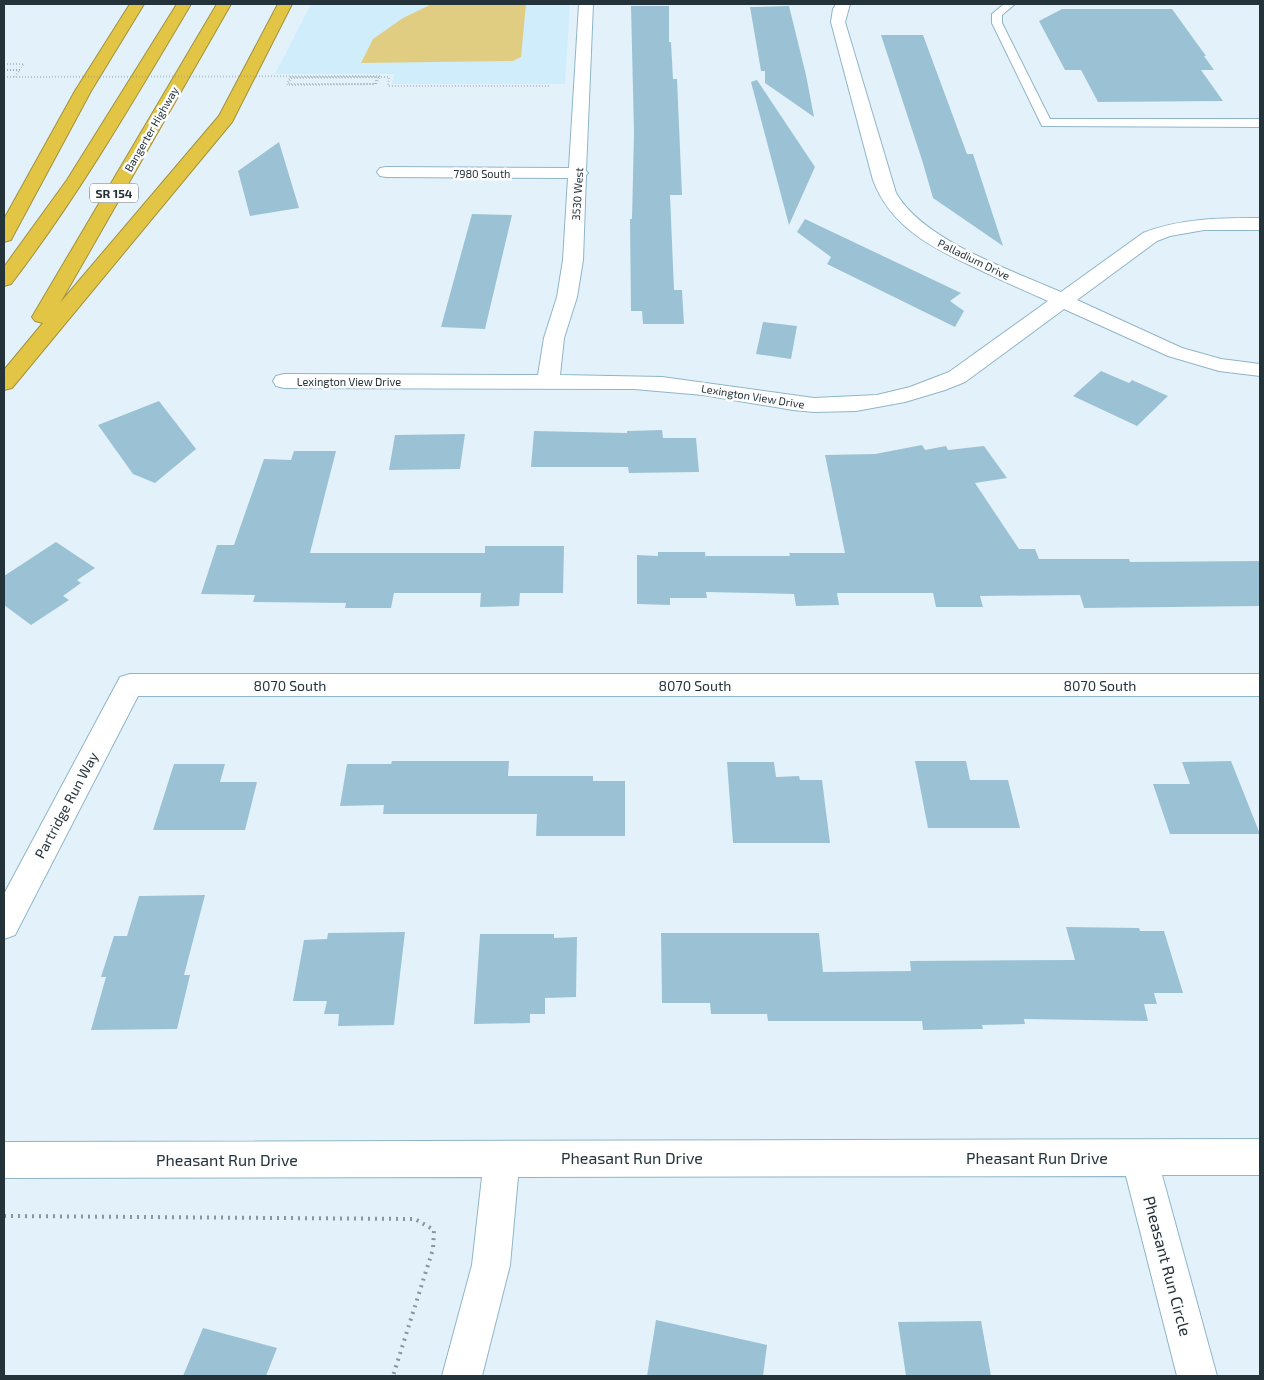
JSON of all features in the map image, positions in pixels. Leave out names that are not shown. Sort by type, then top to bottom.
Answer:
[{"type":"highway","points":[[4,236],[84,91],[137,4]]},
{"type":"highway","name":"SR 154","points":[[4,280],[30,247],[97,148],[184,4]]},
{"type":"highway","name":"Bangerter Highway","points":[[4,383],[224,4]]},
{"type":"highway","points":[[4,383],[226,118],[285,4]]},
{"type":"street","name":"3530 West","points":[[548,381],[554,338],[567,297],[573,260],[579,173],[586,4]]},
{"type":"street","name":"Palladium Drive","points":[[842,4],[838,22],[882,180],[892,204],[916,229],[933,240],[1175,352],[1219,365],[1260,370]]},
{"type":"street","name":"7980 South","points":[[386,172],[579,173]]},
{"type":"street","name":"Lexington View Drive","points":[[284,381],[634,382],[683,385],[795,403],[847,405],[878,402],[934,388],[957,377],[1141,243],[1160,232],[1202,224],[1260,224]]},
{"type":"street","name":"8070 South","points":[[130,685],[1260,684]]},
{"type":"street","name":"Partridge Run Way","points":[[4,925],[130,685]]},
{"type":"street","name":"Pheasant Run Circle","points":[[1139,1157],[1197,1376]]},
{"type":"street","name":"Pheasant Run Drive","points":[[4,1160],[1260,1157]]},
{"type":"street","points":[[462,1376],[491,1265],[502,1158]]},
{"type":"lane","points":[[1010,4],[997,14],[997,23],[1046,124],[1260,124]]},
{"type":"path","points":[[4,64],[24,64],[19,70],[4,70]]},
{"type":"path","points":[[4,70],[20,70],[15,77],[4,77]]},
{"type":"path","points":[[4,77],[380,76],[376,84],[287,85],[290,77],[377,77],[376,84],[289,84],[291,78],[389,77],[388,86],[554,86]]},
{"type":"path","points":[[4,1216],[415,1219],[434,1230],[433,1249],[393,1376]]},
{"type":"shaded area","points":[[311,4],[570,4],[565,84],[392,84],[394,74],[275,74]]},
{"type":"shaded area","points":[[432,4],[526,4],[521,57],[513,61],[361,63],[373,39],[403,18]]},
{"type":"building","points":[[631,6],[669,6],[669,42],[671,42],[673,79],[677,79],[682,195],[670,195],[674,290],[682,290],[684,324],[643,324],[642,311],[631,311],[630,219],[632,219],[634,133]]},
{"type":"building","points":[[789,6],[814,117],[765,83],[765,71],[761,71],[750,7]]},
{"type":"building","points":[[1062,9],[1172,9],[1214,70],[1201,70],[1223,101],[1098,102],[1081,70],[1065,70],[1039,21]]},
{"type":"building","points":[[881,35],[923,35],[967,154],[973,154],[1003,246],[933,198]]},
{"type":"building","points":[[757,80],[815,167],[789,225],[751,82]]},
{"type":"building","points":[[279,142],[299,208],[250,216],[238,171]]},
{"type":"building","points":[[472,214],[512,215],[485,329],[441,327]]},
{"type":"building","points":[[805,219],[961,293],[950,301],[964,311],[955,327],[827,264],[831,257],[797,232]]},
{"type":"building","points":[[763,322],[797,326],[791,359],[756,354]]},
{"type":"building","points":[[1101,371],[1129,383],[1132,380],[1168,396],[1137,426],[1073,396]]},
{"type":"building","points":[[159,401],[196,449],[155,483],[133,474],[98,425]]},
{"type":"building","points":[[662,430],[663,438],[696,438],[699,472],[629,473],[628,467],[531,467],[534,431],[627,433],[627,431]]},
{"type":"building","points":[[465,434],[460,469],[389,470],[395,435]]},
{"type":"building","points":[[922,445],[925,450],[946,446],[948,450],[984,446],[1007,478],[975,483],[1019,549],[1035,549],[1039,559],[1129,559],[1130,562],[1260,561],[1260,606],[1084,608],[1080,595],[980,596],[983,607],[936,607],[933,593],[837,593],[839,605],[796,606],[794,594],[706,592],[707,598],[670,598],[670,605],[637,604],[637,555],[658,556],[658,552],[705,552],[706,559],[706,556],[790,556],[789,553],[845,553],[825,455],[875,454]]},
{"type":"building","points":[[294,451],[336,451],[310,553],[485,553],[485,546],[564,546],[563,593],[520,593],[519,606],[480,607],[481,593],[394,593],[391,608],[345,608],[346,603],[253,602],[255,595],[201,594],[217,545],[234,545],[264,459],[291,460]]},
{"type":"building","points":[[56,542],[95,568],[77,580],[81,583],[63,596],[69,600],[31,625],[4,605],[4,576]]},
{"type":"building","points":[[392,761],[509,761],[508,776],[593,776],[593,781],[625,781],[625,836],[536,836],[537,814],[383,814],[384,805],[340,806],[347,764],[391,764]]},
{"type":"building","points":[[915,761],[966,761],[970,780],[1008,780],[1020,828],[928,828]]},
{"type":"building","points":[[1231,761],[1260,834],[1170,834],[1153,784],[1190,784],[1182,762]]},
{"type":"building","points":[[727,762],[774,762],[776,777],[799,776],[800,780],[822,780],[830,843],[733,843]]},
{"type":"building","points":[[174,764],[225,764],[220,782],[257,782],[245,830],[153,830]]},
{"type":"building","points":[[205,895],[184,975],[190,975],[177,1029],[91,1030],[106,977],[101,977],[114,936],[127,936],[139,896]]},
{"type":"building","points":[[1066,927],[1139,928],[1140,931],[1164,931],[1183,993],[1154,993],[1157,1004],[1144,1004],[1148,1021],[1024,1019],[1025,1024],[982,1025],[983,1029],[923,1030],[922,1021],[768,1021],[767,1014],[711,1014],[710,1003],[662,1003],[661,933],[819,933],[823,972],[911,971],[910,961],[1075,960]]},
{"type":"building","points":[[405,932],[394,1025],[338,1026],[339,1014],[324,1014],[327,1001],[293,1001],[304,940],[327,939],[328,933]]},
{"type":"building","points":[[480,934],[554,934],[554,938],[577,937],[576,997],[545,998],[545,1014],[530,1014],[530,1023],[474,1024]]},
{"type":"building","points":[[656,1320],[767,1345],[763,1376],[647,1376]]},
{"type":"building","points":[[981,1321],[991,1376],[906,1376],[898,1322]]},
{"type":"building","points":[[203,1328],[277,1348],[266,1376],[183,1376]]}]
